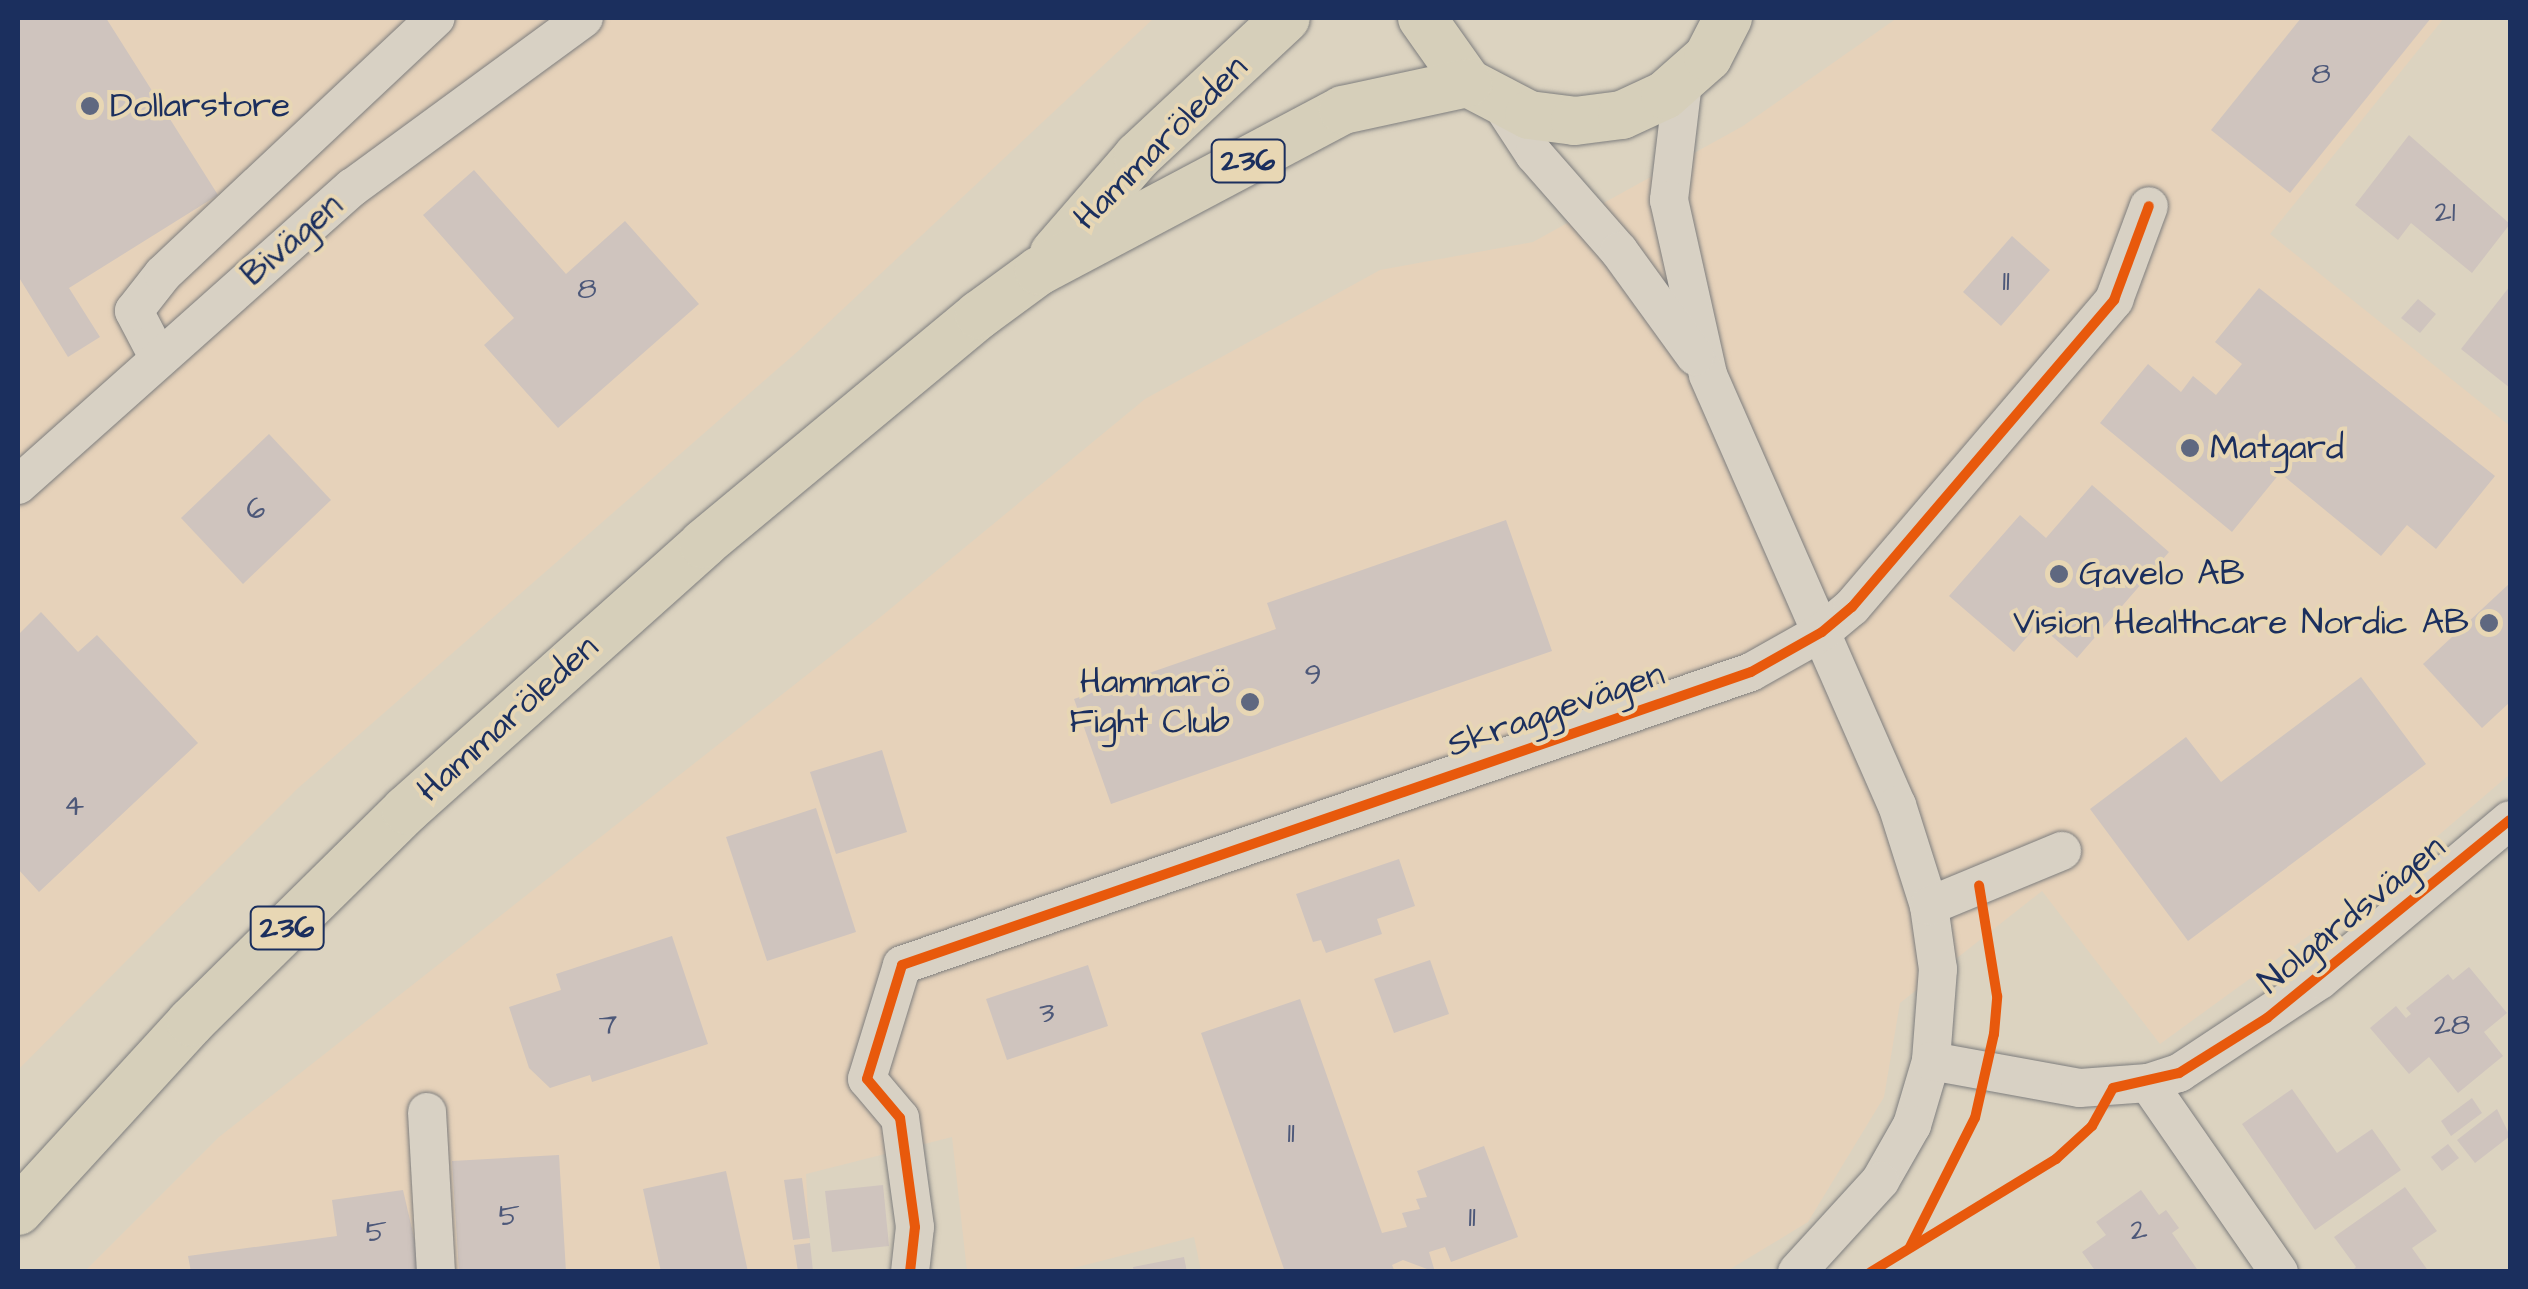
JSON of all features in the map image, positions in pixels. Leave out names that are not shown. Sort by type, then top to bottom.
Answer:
[{"type":"main road","name":"Hammaröleden","points":[[18,1211],[191,1022],[406,810],[704,544],[1039,271],[1138,156],[1286,18]]},
{"type":"main road","points":[[1422,18],[1485,94]]},
{"type":"main road","name":"236","points":[[1485,94],[1552,120],[1599,120],[1644,106],[1706,52],[1757,18]]},
{"type":"main road","name":"Hammaröleden","points":[[1039,271],[1343,110],[1485,94]]},
{"type":"street","points":[[158,357],[134,312],[163,274],[232,216],[436,18]]},
{"type":"street","name":"Bivägen","points":[[18,484],[353,187],[584,18]]},
{"type":"street","points":[[1706,52],[1669,200],[1708,375],[1897,805],[1929,906],[1938,969],[1932,1061],[1912,1125],[1880,1181],[1797,1272]]},
{"type":"street","points":[[1485,94],[1708,375]]},
{"type":"street","name":"Skraggevägen","points":[[910,1272],[915,1226],[900,1118],[868,1080],[902,965],[1751,672],[1822,632],[1852,608],[2114,300],[2149,206]]},
{"type":"street","name":"Nolgårdsvägen","points":[[1932,1061],[2080,1088],[2148,1083],[2210,1057],[2307,990],[2510,820]]},
{"type":"street","points":[[1929,906],[2062,850]]},
{"type":"street","points":[[2148,1083],[2278,1272]]},
{"type":"street","points":[[427,1112],[436,1272]]},
{"type":"shaded area","points":[[18,18],[1154,18],[797,352],[297,789],[18,1070]]},
{"type":"shaded area","points":[[1897,18],[2444,18],[2270,234],[2510,426],[2510,774],[2391,876],[2160,1044],[2042,891],[1900,1003],[1884,1097],[1808,1222],[1727,1271],[1201,1271],[1194,1237],[1062,1271],[967,1271],[952,1137],[806,1174],[811,1271],[84,1272],[219,1137],[878,619],[1145,399],[1380,270],[1533,242],[1743,126]]},
{"type":"building","name":"Dollarstore","points":[[18,18],[106,18],[218,195],[69,288],[100,337],[68,357],[18,276]]},
{"type":"building","points":[[2301,18],[2431,18],[2290,193],[2211,130]]},
{"type":"building","points":[[2409,135],[2510,224],[2472,273],[2411,223],[2398,240],[2355,205]]},
{"type":"building","points":[[474,170],[566,274],[625,221],[699,304],[558,428],[484,345],[514,318],[423,215]]},
{"type":"building","points":[[2012,236],[2050,270],[2001,326],[1963,292]]},
{"type":"building","points":[[2510,286],[2510,388],[2461,349]]},
{"type":"building","points":[[2259,288],[2495,476],[2436,549],[2407,525],[2381,556],[2280,473],[2232,532],[2100,423],[2148,364],[2181,392],[2193,376],[2216,395],[2242,364],[2215,342]]},
{"type":"building","points":[[2418,299],[2436,314],[2420,333],[2401,318]]},
{"type":"building","points":[[269,434],[331,500],[243,584],[181,518]]},
{"type":"building","name":"Gavelo AB","points":[[2092,485],[2169,552],[2077,658],[2038,624],[2014,652],[1949,596],[2020,515],[2046,538]]},
{"type":"building","points":[[1506,520],[1552,651],[1111,804],[1074,699],[1276,629],[1267,603]]},
{"type":"building","name":"Vision Healthcare Nordic AB","points":[[2510,583],[2510,702],[2482,728],[2423,664]]},
{"type":"building","points":[[41,612],[78,652],[97,635],[198,743],[39,892],[18,869],[18,635]]},
{"type":"building","points":[[2361,677],[2426,764],[2188,941],[2090,809],[2186,737],[2221,782]]},
{"type":"building","points":[[882,750],[907,832],[836,854],[810,772]]},
{"type":"building","points":[[816,808],[856,932],[767,961],[726,837]]},
{"type":"building","points":[[1399,859],[1415,906],[1377,919],[1382,934],[1326,953],[1321,940],[1313,942],[1296,894]]},
{"type":"building","points":[[672,936],[708,1044],[592,1082],[590,1075],[550,1088],[529,1068],[509,1007],[561,990],[556,974]]},
{"type":"building","points":[[1430,960],[1449,1014],[1394,1033],[1374,979]]},
{"type":"building","points":[[1088,965],[1108,1026],[1007,1060],[986,999]]},
{"type":"building","points":[[2469,967],[2507,1013],[2484,1032],[2503,1056],[2458,1093],[2429,1057],[2409,1074],[2370,1028],[2396,1006],[2406,1018],[2411,1014],[2406,1008],[2448,974],[2453,980]]},
{"type":"building","points":[[1300,999],[1382,1233],[1407,1227],[1402,1213],[1420,1209],[1416,1199],[1427,1197],[1417,1171],[1484,1146],[1518,1237],[1451,1262],[1445,1247],[1429,1252],[1435,1272],[1403,1260],[1392,1265],[1395,1272],[1285,1272],[1201,1033]]},
{"type":"building","points":[[2292,1089],[2337,1153],[2372,1129],[2401,1170],[2315,1230],[2242,1124]]},
{"type":"building","points":[[2472,1098],[2482,1113],[2451,1136],[2441,1121]]},
{"type":"building","points":[[2497,1109],[2510,1136],[2475,1163],[2457,1140]]},
{"type":"building","points":[[2448,1144],[2459,1158],[2442,1171],[2431,1157]]},
{"type":"building","points":[[559,1155],[566,1272],[459,1272],[452,1161]]},
{"type":"building","points":[[726,1171],[748,1272],[661,1272],[643,1189]]},
{"type":"building","points":[[802,1178],[810,1238],[793,1240],[784,1180]]},
{"type":"building","points":[[883,1185],[889,1246],[832,1252],[825,1191]]},
{"type":"building","points":[[2405,1187],[2437,1231],[2412,1248],[2429,1272],[2351,1272],[2356,1267],[2334,1237]]},
{"type":"building","points":[[403,1190],[422,1272],[191,1272],[188,1256],[337,1236],[332,1200]]},
{"type":"building","points":[[2141,1190],[2159,1215],[2166,1210],[2179,1228],[2172,1233],[2199,1272],[2096,1272],[2082,1252],[2106,1235],[2096,1222]]},
{"type":"building","points":[[810,1243],[813,1271],[798,1272],[794,1245]]},
{"type":"building","points":[[1184,1257],[1187,1272],[1134,1272],[1133,1267]]},
{"type":"cycle path","points":[[910,1272],[915,1227],[900,1118],[867,1079],[902,965],[1751,672],[1822,632],[1852,607],[2114,300],[2149,206]]},
{"type":"cycle path","points":[[1871,1272],[2056,1159],[2092,1126],[2113,1088],[2179,1073],[2267,1018],[2510,820]]},
{"type":"cycle path","points":[[1910,1247],[1975,1118],[1994,1034],[1997,996],[1979,885]]},
{"type":"place","name":"Dollarstore","points":[[90,106]]},
{"type":"place","name":"Matgard","points":[[2190,448]]},
{"type":"place","name":"Gavelo AB","points":[[2059,574]]},
{"type":"place","name":"Vision Healthcare Nordic AB","points":[[2489,623]]},
{"type":"place","name":"Hammarö Fight Club","points":[[1250,702]]}]
